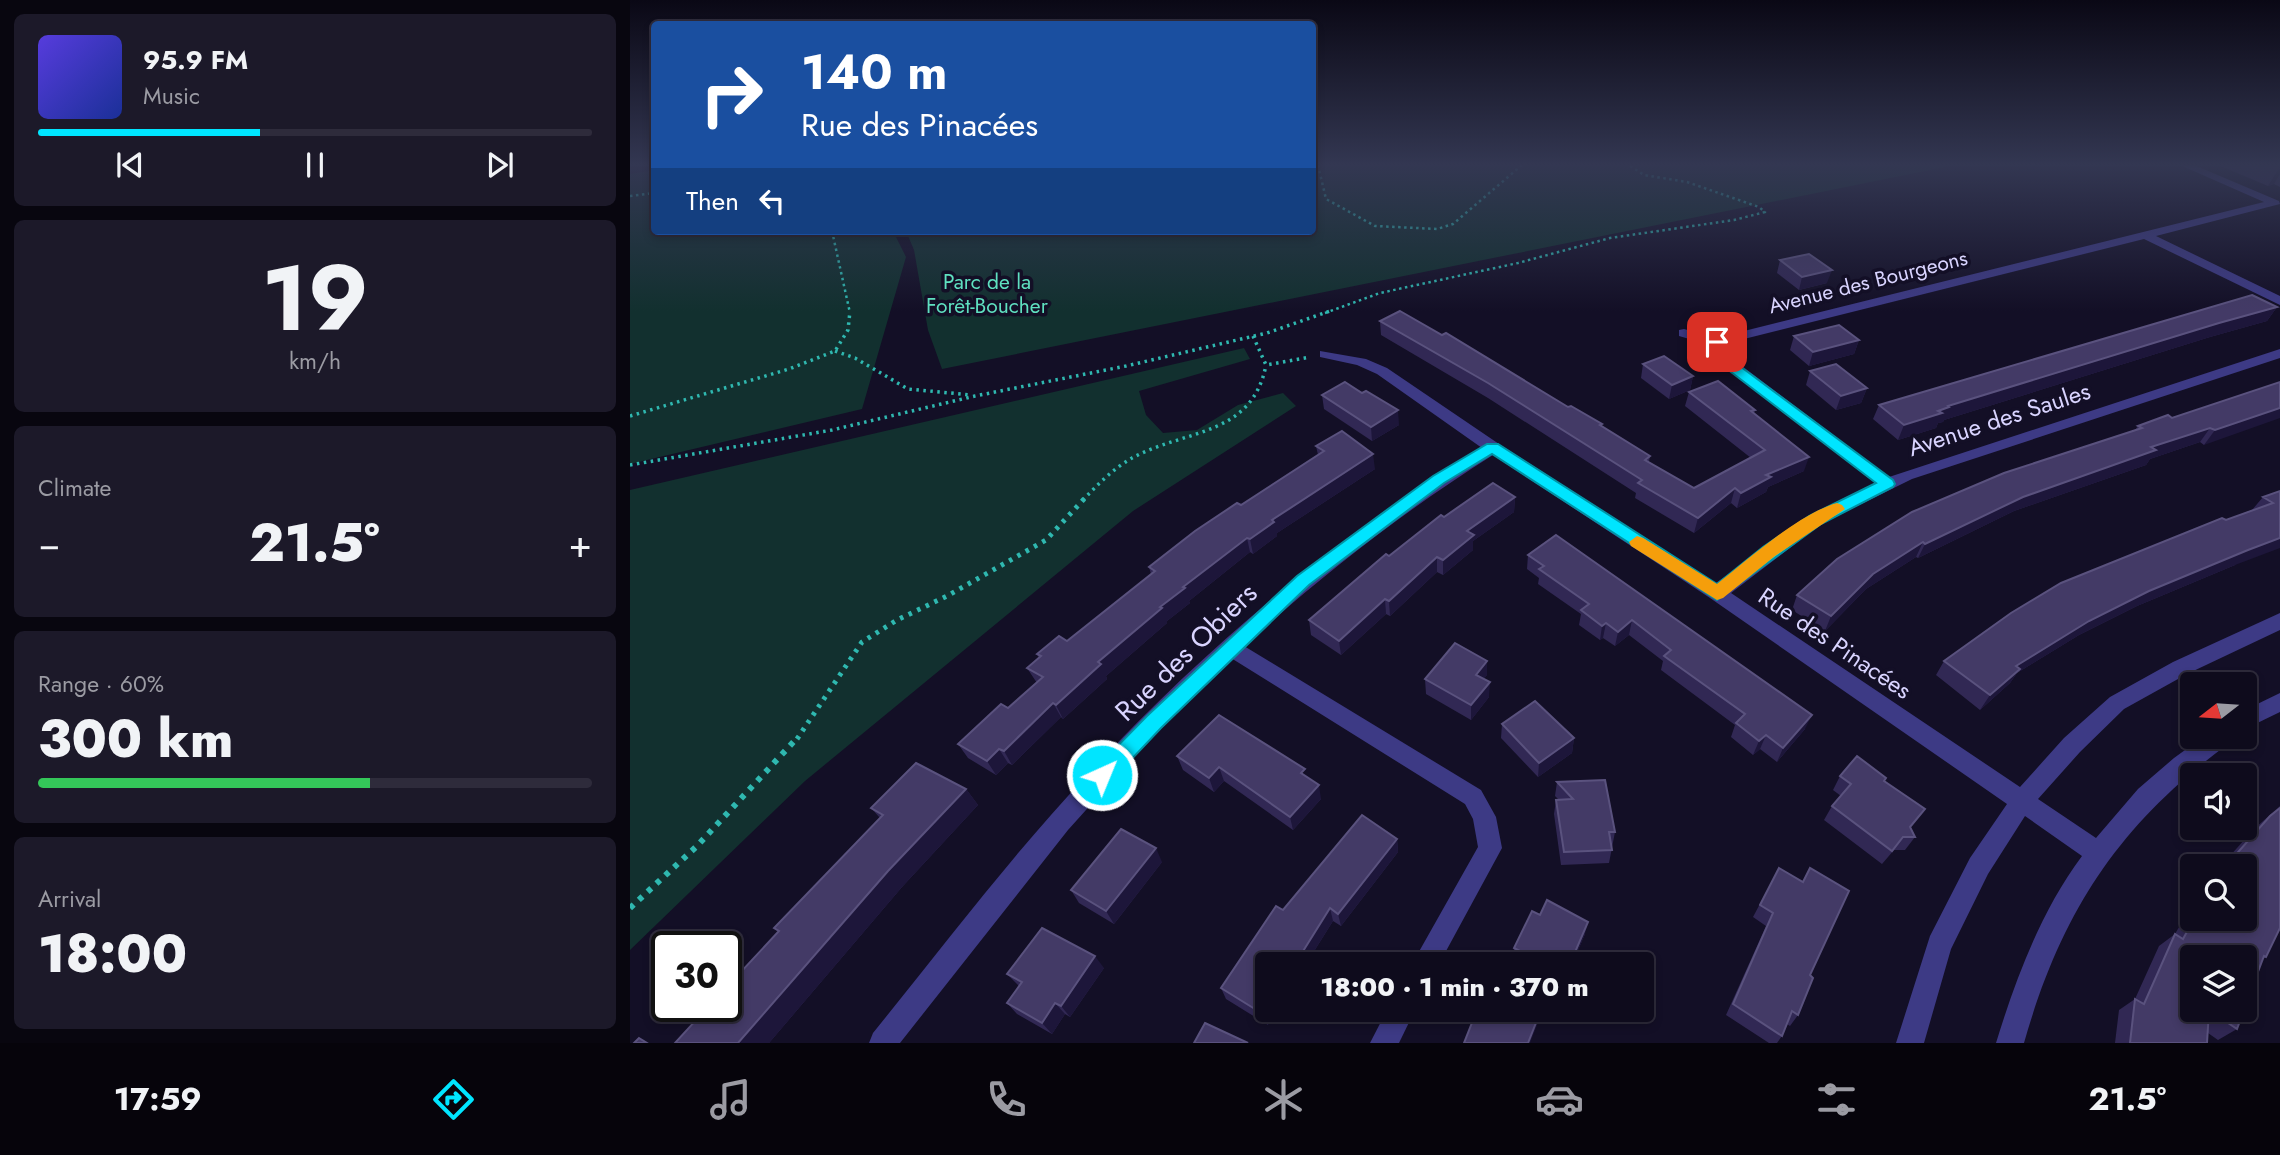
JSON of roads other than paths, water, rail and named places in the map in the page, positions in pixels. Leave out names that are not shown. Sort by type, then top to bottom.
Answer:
[{"type":"street","name":"Avenue des Bourgeons","points":[[1684,333],[1717,342],[2224,214]]},
{"type":"street","points":[[2145,235],[2280,301]]},
{"type":"street","points":[[1717,342],[1719,356],[1887,484]]},
{"type":"street","name":"Avenue des Saules","points":[[1717,593],[1815,520],[1887,484],[1940,462],[2280,353]]},
{"type":"street","name":"Rue des Pinacées","points":[[1325,354],[1361,362],[1382,371],[1717,593],[2098,853]]},
{"type":"street","name":"Rue des Obiers","points":[[883,1043],[1085,793],[1231,648],[1303,580],[1372,527],[1439,479],[1493,447]]},
{"type":"street","points":[[1910,1043],[1939,945],[1979,866],[2022,800],[2072,745],[2117,703],[2180,668],[2280,621]]},
{"type":"street","points":[[1231,648],[1473,797],[1484,817],[1490,848],[1432,952]]},
{"type":"street","points":[[2258,713],[2280,702]]},
{"type":"street","points":[[2010,1043],[2056,920],[2098,853],[2139,803],[2202,749]]},
{"type":"street","points":[[1384,1043],[1395,1022]]},
{"type":"park label","name":"Parc de la Forêt-Boucher","points":[[987,294]]}]
